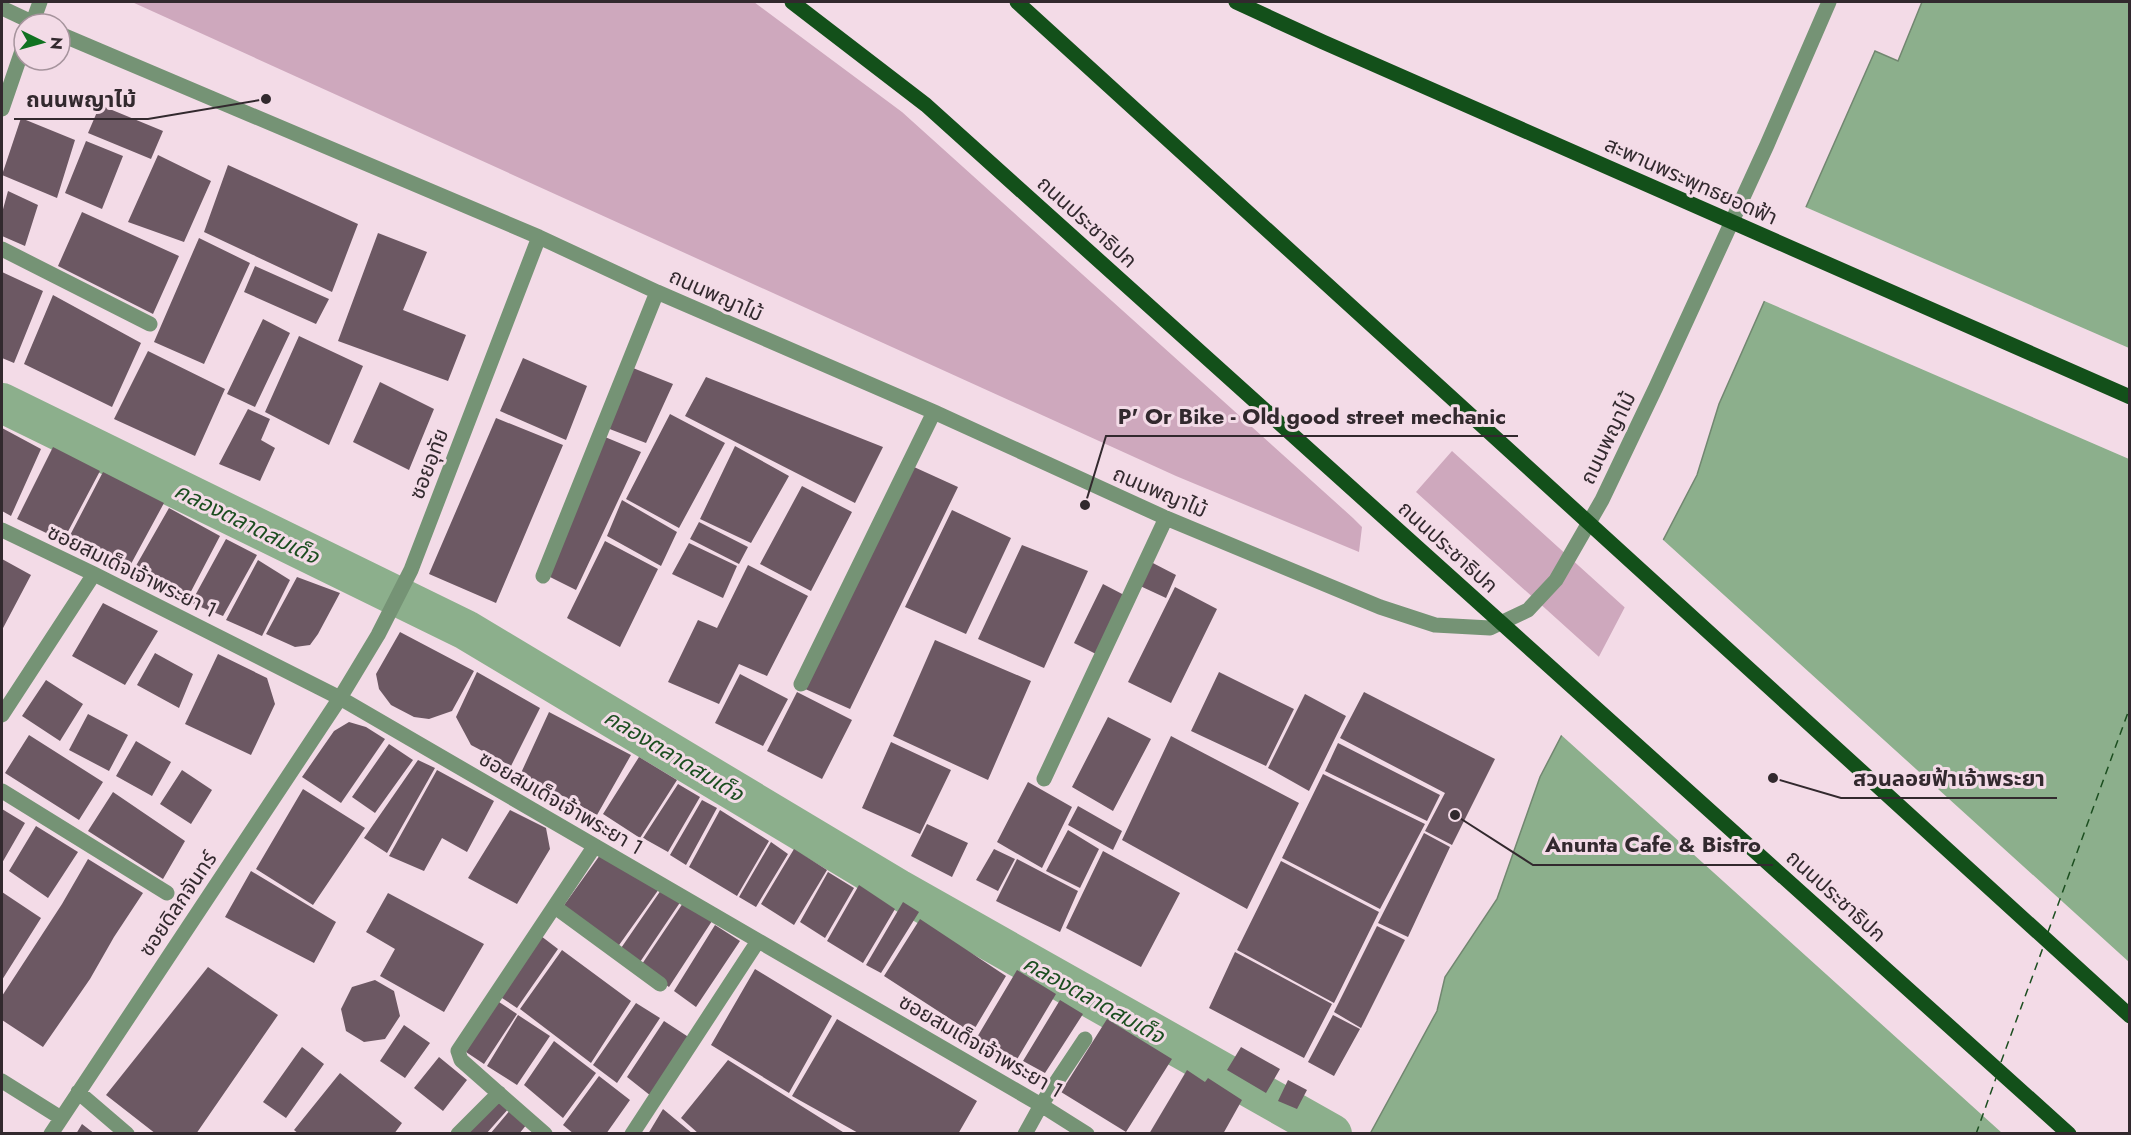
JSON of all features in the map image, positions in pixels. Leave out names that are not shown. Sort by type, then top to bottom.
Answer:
[{"type":"main road","name":"ถนนประชาธิปก","points":[[792,2],[926,105],[2069,1134]]},
{"type":"main road","points":[[1017,2],[2130,1016]]},
{"type":"main road","name":"สะพานพระพุทธยอดฟ้า","points":[[1236,2],[2130,397]]},
{"type":"street","name":"ถนนพญาไม้","points":[[72,39],[539,237],[657,292],[934,412],[1166,518],[1380,607],[1436,625],[1490,628],[1528,610],[1556,579],[1602,500],[1771,136],[1829,2]]},
{"type":"street","points":[[2,109],[15,72]]},
{"type":"street","name":"ซอยอุทัย","points":[[340,698],[378,635],[411,570],[539,237]]},
{"type":"street","points":[[2,249],[150,324]]},
{"type":"street","points":[[543,576],[657,292]]},
{"type":"street","points":[[801,684],[934,412]]},
{"type":"street","points":[[1044,779],[1166,518]]},
{"type":"street","name":"ซอยสมเด็จเจ้าพระยา 1","points":[[2,530],[340,698],[1041,1105],[1087,1134]]},
{"type":"street","points":[[2,715],[94,574]]},
{"type":"street","name":"ซอยดิลกจันทร์","points":[[51,1134],[340,698]]},
{"type":"street","points":[[2,790],[167,893]]},
{"type":"street","points":[[545,1134],[460,1060],[458,1051],[594,847]]},
{"type":"street","points":[[555,907],[660,984]]},
{"type":"street","points":[[632,1134],[759,941]]},
{"type":"street","points":[[1025,1134],[1041,1105],[1085,1039]]},
{"type":"street","points":[[2,1082],[61,1118]]},
{"type":"street","points":[[78,1092],[127,1134]]},
{"type":"street","points":[[458,1134],[499,1093]]},
{"type":"shaded area","points":[[132,2],[754,2],[902,112],[1353,518],[1362,527],[1359,552],[1176,476]]},
{"type":"shaded area","points":[[1922,2],[2129,2],[2129,1133],[1370,1134],[1437,1011],[1445,977],[1497,899],[1540,777],[1697,475],[1719,404],[1875,51],[1898,61]]},
{"type":"shaded area","points":[[1452,451],[2129,1064],[2129,1133],[1416,492]]},
{"type":"pier","points":[[1803,206],[2129,348],[2129,459],[1762,300]]},
{"type":"pier","points":[[1661,538],[2129,962],[2129,1133],[2002,1133],[1559,733]]},
{"type":"building","points":[[100,105],[163,131],[151,159],[88,133]]},
{"type":"building","points":[[21,118],[75,140],[57,198],[2,175]]},
{"type":"building","points":[[86,141],[123,156],[102,209],[65,193]]},
{"type":"building","points":[[158,155],[211,181],[184,242],[128,222]]},
{"type":"building","points":[[228,165],[358,224],[332,292],[204,232]]},
{"type":"building","points":[[8,191],[38,205],[25,246],[2,236],[2,213]]},
{"type":"building","points":[[82,212],[179,256],[153,314],[58,266]]},
{"type":"building","points":[[378,233],[427,252],[403,310],[466,335],[448,381],[338,341]]},
{"type":"building","points":[[199,238],[250,263],[204,364],[154,342]]},
{"type":"building","points":[[255,266],[329,299],[316,324],[244,292]]},
{"type":"building","points":[[2,272],[43,291],[14,363],[2,358]]},
{"type":"building","points":[[53,295],[141,343],[112,407],[24,364]]},
{"type":"building","points":[[263,319],[290,333],[255,407],[227,394]]},
{"type":"building","points":[[299,336],[363,366],[329,445],[265,412]]},
{"type":"building","points":[[148,351],[225,389],[195,456],[114,419]]},
{"type":"building","points":[[523,358],[587,386],[566,440],[500,411]]},
{"type":"building","points":[[633,368],[673,384],[646,443],[607,428]]},
{"type":"building","points":[[706,377],[883,447],[855,503],[685,416]]},
{"type":"building","points":[[380,382],[434,409],[409,470],[353,442]]},
{"type":"building","points":[[248,409],[270,419],[261,440],[275,448],[260,481],[219,464]]},
{"type":"building","points":[[670,414],[725,443],[679,528],[626,499]]},
{"type":"building","points":[[496,418],[563,445],[496,603],[429,574]]},
{"type":"building","points":[[2,428],[41,449],[11,516],[2,511]]},
{"type":"building","points":[[605,437],[641,452],[576,590],[548,576]]},
{"type":"building","points":[[735,446],[789,476],[751,543],[700,519]]},
{"type":"building","points":[[53,447],[100,471],[63,541],[17,519]]},
{"type":"building","points":[[914,467],[958,487],[850,709],[803,688]]},
{"type":"building","points":[[103,472],[164,503],[125,575],[66,543]]},
{"type":"building","points":[[802,486],[852,512],[811,591],[760,564]]},
{"type":"building","points":[[622,500],[677,532],[661,566],[607,536]]},
{"type":"building","points":[[169,508],[220,536],[186,601],[133,571]]},
{"type":"building","points":[[952,510],[1011,538],[966,634],[905,607]]},
{"type":"building","points":[[699,522],[748,547],[739,564],[690,539]]},
{"type":"building","points":[[226,539],[257,555],[223,616],[191,603]]},
{"type":"building","points":[[605,541],[658,569],[620,647],[567,618]]},
{"type":"building","points":[[689,543],[737,566],[723,598],[672,574]]},
{"type":"building","points":[[1022,545],[1088,571],[1044,668],[978,639]]},
{"type":"building","points":[[2,559],[31,575],[2,630]]},
{"type":"building","points":[[258,560],[290,580],[262,636],[226,620]]},
{"type":"building","points":[[1149,561],[1176,575],[1166,598],[1138,585]]},
{"type":"building","points":[[748,565],[808,596],[767,676],[739,664],[719,704],[668,682],[698,620],[717,628]]},
{"type":"building","points":[[297,577],[340,593],[310,645],[295,647],[266,634]]},
{"type":"building","points":[[1103,584],[1126,596],[1098,655],[1074,643]]},
{"type":"building","points":[[1175,587],[1217,609],[1171,703],[1128,682]]},
{"type":"building","points":[[103,603],[158,631],[125,685],[72,656]]},
{"type":"building","points":[[400,632],[474,671],[452,711],[429,719],[414,717],[391,705],[379,689],[376,674]]},
{"type":"building","points":[[935,640],[1031,681],[988,780],[893,736]]},
{"type":"building","points":[[155,653],[193,674],[179,708],[137,685]]},
{"type":"building","points":[[218,654],[267,678],[275,704],[251,755],[185,724]]},
{"type":"building","points":[[477,672],[540,708],[511,766],[471,745],[456,717]]},
{"type":"building","points":[[1219,672],[1294,709],[1266,766],[1191,731]]},
{"type":"building","points":[[740,674],[788,699],[763,746],[715,723]]},
{"type":"building","points":[[46,680],[83,704],[60,741],[22,716]]},
{"type":"building","points":[[797,692],[852,720],[822,779],[767,751]]},
{"type":"building","points":[[1364,692],[1495,759],[1452,845],[1425,831],[1445,793],[1340,738]]},
{"type":"building","points":[[1305,694],[1346,716],[1309,791],[1268,768]]},
{"type":"building","points":[[549,712],[631,755],[597,815],[521,773]]},
{"type":"building","points":[[88,714],[128,735],[109,771],[69,750]]},
{"type":"building","points":[[1108,717],[1151,739],[1113,811],[1072,787]]},
{"type":"building","points":[[349,722],[366,727],[385,739],[341,803],[302,777],[334,731]]},
{"type":"building","points":[[29,735],[103,782],[79,820],[5,773]]},
{"type":"building","points":[[1171,736],[1299,803],[1247,909],[1122,840]]},
{"type":"building","points":[[136,741],[171,762],[152,796],[116,776]]},
{"type":"building","points":[[891,742],[951,770],[920,834],[862,808]]},
{"type":"building","points":[[1338,743],[1440,795],[1427,821],[1325,771]]},
{"type":"building","points":[[389,744],[413,760],[375,813],[352,797]]},
{"type":"building","points":[[639,757],[677,780],[640,838],[603,814]]},
{"type":"building","points":[[418,760],[435,768],[387,853],[364,838]]},
{"type":"building","points":[[182,770],[212,790],[191,824],[160,804]]},
{"type":"building","points":[[437,770],[494,801],[467,852],[442,838],[424,871],[389,856]]},
{"type":"building","points":[[1323,774],[1425,824],[1380,909],[1282,858]]},
{"type":"building","points":[[1028,782],[1072,807],[1042,868],[997,842]]},
{"type":"building","points":[[678,784],[700,797],[668,852],[643,838]]},
{"type":"building","points":[[303,789],[365,828],[313,905],[256,869]]},
{"type":"building","points":[[113,792],[185,841],[163,879],[88,831]]},
{"type":"building","points":[[702,800],[717,808],[686,865],[670,855]]},
{"type":"building","points":[[1078,806],[1122,831],[1113,850],[1068,825]]},
{"type":"building","points":[[2,809],[25,823],[2,863]]},
{"type":"building","points":[[510,810],[546,828],[550,849],[517,904],[468,878]]},
{"type":"building","points":[[720,810],[769,841],[737,896],[689,867]]},
{"type":"building","points":[[927,824],[968,843],[952,877],[911,856]]},
{"type":"building","points":[[36,826],[78,852],[48,898],[9,871]]},
{"type":"building","points":[[1068,830],[1099,849],[1080,888],[1046,871]]},
{"type":"building","points":[[1424,833],[1450,847],[1408,937],[1378,923]]},
{"type":"building","points":[[771,842],[788,854],[756,907],[739,897]]},
{"type":"building","points":[[794,849],[827,870],[794,925],[761,904]]},
{"type":"building","points":[[994,849],[1015,859],[998,891],[976,880]]},
{"type":"building","points":[[1103,851],[1180,893],[1141,967],[1066,928]]},
{"type":"building","points":[[600,855],[659,889],[617,948],[562,908]]},
{"type":"building","points":[[88,859],[143,893],[90,979],[43,1047],[2,1020],[2,996],[62,904]]},
{"type":"building","points":[[1017,859],[1078,891],[1060,932],[996,901]]},
{"type":"building","points":[[1281,861],[1379,912],[1334,1003],[1237,950]]},
{"type":"building","points":[[251,871],[336,922],[314,963],[225,917]]},
{"type":"building","points":[[828,872],[854,888],[825,938],[800,922]]},
{"type":"building","points":[[859,885],[895,909],[863,963],[827,941]]},
{"type":"building","points":[[661,890],[681,901],[638,965],[619,951]]},
{"type":"building","points":[[2,892],[41,918],[2,980]]},
{"type":"building","points":[[388,893],[484,944],[444,1012],[380,976],[395,949],[366,932]]},
{"type":"building","points":[[903,902],[919,912],[881,973],[866,965]]},
{"type":"building","points":[[683,903],[712,921],[669,987],[640,967]]},
{"type":"building","points":[[920,919],[1006,976],[972,1033],[884,976]]},
{"type":"building","points":[[715,925],[740,941],[696,1007],[674,991]]},
{"type":"building","points":[[1377,926],[1405,940],[1361,1028],[1334,1012]]},
{"type":"building","points":[[541,936],[558,949],[517,1008],[499,996]]},
{"type":"building","points":[[562,950],[631,1001],[591,1063],[520,1009]]},
{"type":"building","points":[[1235,952],[1332,1004],[1304,1058],[1209,1008]]},
{"type":"building","points":[[208,967],[278,1015],[196,1134],[156,1134],[106,1095]]},
{"type":"building","points":[[755,969],[832,1016],[789,1093],[711,1045]]},
{"type":"building","points":[[1017,970],[1056,994],[1013,1066],[973,1044]]},
{"type":"building","points":[[375,980],[394,991],[400,1016],[385,1039],[364,1042],[346,1031],[341,1009],[352,987]]},
{"type":"building","points":[[496,1000],[517,1014],[484,1064],[466,1052]]},
{"type":"building","points":[[1060,1000],[1083,1014],[1045,1073],[1023,1061]]},
{"type":"building","points":[[636,1003],[660,1018],[617,1083],[593,1065]]},
{"type":"building","points":[[518,1015],[550,1036],[517,1085],[487,1066]]},
{"type":"building","points":[[1333,1015],[1360,1029],[1334,1076],[1308,1062]]},
{"type":"building","points":[[837,1019],[977,1101],[958,1134],[860,1134],[792,1096]]},
{"type":"building","points":[[1107,1019],[1172,1059],[1126,1132],[1061,1092]]},
{"type":"building","points":[[664,1021],[690,1038],[651,1096],[627,1077]]},
{"type":"building","points":[[404,1025],[430,1043],[405,1078],[380,1061]]},
{"type":"building","points":[[554,1041],[596,1073],[563,1118],[524,1085]]},
{"type":"building","points":[[302,1047],[324,1064],[286,1118],[263,1102]]},
{"type":"building","points":[[1241,1047],[1280,1069],[1266,1093],[1227,1070]]},
{"type":"building","points":[[439,1057],[467,1080],[443,1111],[414,1088]]},
{"type":"building","points":[[728,1060],[846,1134],[699,1134],[681,1118]]},
{"type":"building","points":[[1187,1070],[1205,1082],[1208,1078],[1242,1100],[1223,1134],[1149,1134]]},
{"type":"building","points":[[340,1073],[402,1123],[394,1134],[299,1134],[294,1130]]},
{"type":"building","points":[[599,1076],[630,1100],[606,1134],[574,1134],[563,1125]]},
{"type":"building","points":[[1288,1080],[1307,1090],[1297,1109],[1278,1101]]},
{"type":"building","points":[[499,1096],[510,1107],[486,1134],[462,1134]]},
{"type":"building","points":[[511,1109],[527,1124],[519,1134],[490,1134]]},
{"type":"building","points":[[663,1109],[693,1134],[648,1134]]},
{"type":"building","points":[[82,1124],[95,1134],[76,1134]]},
{"type":"waterway","name":"คลองตลาดสมเด็จ","points":[[2,403],[466,630],[898,889],[1332,1134]]},
{"type":"ferry route","points":[[2048,932],[2130,707]]},
{"type":"ferry route","points":[[2001,1062],[2044,945]]},
{"type":"ferry route","points":[[1976,1134],[1996,1078]]},
{"type":"place","name":"ถนนพญาไม้","points":[[266,99]]},
{"type":"place","name":"P' Or Bike - Old good street mechanic","points":[[1085,505]]},
{"type":"place","name":"สวนลอยฟ้าเจ้าพระยา","points":[[1773,778]]},
{"type":"place","name":"Anunta Cafe & Bistro","points":[[1455,815]]}]
